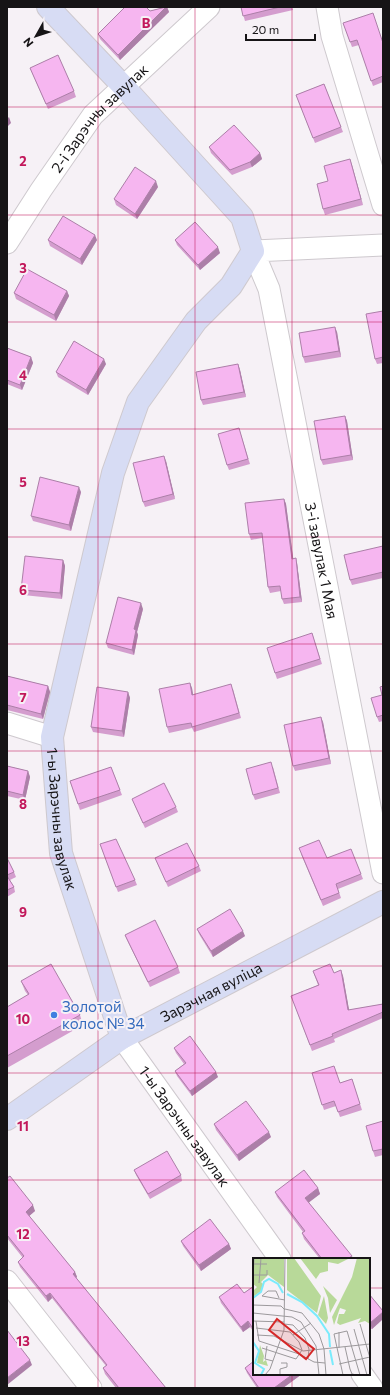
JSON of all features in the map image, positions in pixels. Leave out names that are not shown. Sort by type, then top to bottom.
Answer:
[{"type":"street","points":[[48,7],[124,87],[242,217],[253,251],[383,245]]},
{"type":"street","name":"2-і Зарэчны завулак","points":[[7,243],[41,190],[93,115],[209,7]]},
{"type":"street","points":[[327,7],[332,36],[383,205]]},
{"type":"street","name":"1-ы Зарэчны завулак","points":[[253,251],[231,286],[196,321],[138,402],[113,473],[52,737],[61,854],[122,1038],[279,1258]]},
{"type":"street","name":"3-і завулак 1 Мая","points":[[253,251],[269,289],[383,873]]},
{"type":"street","points":[[7,724],[52,737]]},
{"type":"street","name":"Зарэчная вуліца","points":[[7,1119],[122,1038],[383,902]]},
{"type":"street","points":[[7,1281],[91,1388]]},
{"type":"street","points":[[363,1375],[372,1388]]},
{"type":"building","points":[[125,7],[146,7],[150,11],[166,7],[118,55],[98,34]]},
{"type":"building","points":[[241,7],[280,7],[243,16]]},
{"type":"building","points":[[373,13],[383,43],[383,76],[371,81],[357,40],[350,42],[343,23]]},
{"type":"building","points":[[58,55],[74,91],[46,104],[30,68]]},
{"type":"building","points":[[324,84],[341,127],[313,138],[296,95]]},
{"type":"building","points":[[234,125],[260,153],[250,162],[230,170],[209,147]]},
{"type":"building","points":[[350,159],[361,199],[323,209],[317,184],[328,181],[324,166]]},
{"type":"building","points":[[135,167],[156,181],[135,214],[114,199]]},
{"type":"building","points":[[63,216],[95,235],[80,259],[48,240]]},
{"type":"building","points":[[195,222],[218,247],[198,265],[175,240]]},
{"type":"building","points":[[27,269],[67,291],[54,315],[14,293]]},
{"type":"building","points":[[383,311],[383,357],[375,359],[366,314]]},
{"type":"building","points":[[335,327],[339,351],[303,357],[299,333]]},
{"type":"building","points":[[74,341],[104,359],[86,390],[56,372]]},
{"type":"building","points":[[7,348],[31,357],[20,385],[7,380]]},
{"type":"building","points":[[238,364],[244,392],[201,400],[196,372]]},
{"type":"building","points":[[345,416],[351,455],[321,460],[314,421]]},
{"type":"building","points":[[239,428],[248,459],[227,465],[218,434]]},
{"type":"building","points":[[164,456],[173,494],[143,502],[133,463]]},
{"type":"building","points":[[40,477],[79,487],[69,525],[31,516]]},
{"type":"building","points":[[284,499],[292,559],[296,558],[300,597],[282,599],[280,586],[268,587],[262,533],[249,534],[245,503]]},
{"type":"building","points":[[383,546],[383,572],[350,580],[344,555]]},
{"type":"building","points":[[25,556],[63,560],[60,593],[21,590]]},
{"type":"building","points":[[118,597],[141,603],[134,629],[136,630],[132,650],[106,643]]},
{"type":"building","points":[[312,633],[320,659],[275,673],[267,648]]},
{"type":"building","points":[[7,676],[48,686],[41,714],[7,705]]},
{"type":"building","points":[[190,683],[192,695],[231,684],[239,713],[192,727],[191,723],[167,727],[159,689]]},
{"type":"building","points":[[383,686],[383,715],[377,717],[371,698],[382,695],[380,687]]},
{"type":"building","points":[[97,687],[128,692],[122,731],[91,727]]},
{"type":"building","points":[[321,717],[329,758],[293,766],[284,725]]},
{"type":"building","points":[[271,762],[278,788],[253,795],[246,769]]},
{"type":"building","points":[[7,766],[28,771],[23,795],[7,791]]},
{"type":"building","points":[[111,767],[120,790],[78,804],[70,781]]},
{"type":"building","points":[[164,783],[176,807],[143,823],[132,799]]},
{"type":"building","points":[[116,839],[135,880],[116,887],[100,844]]},
{"type":"building","points":[[319,840],[327,858],[351,849],[361,874],[336,884],[339,893],[321,900],[299,848]]},
{"type":"building","points":[[187,843],[199,866],[166,882],[155,858]]},
{"type":"building","points":[[7,858],[14,872],[7,875]]},
{"type":"building","points":[[7,876],[14,887],[7,890]]},
{"type":"building","points":[[230,909],[243,931],[211,951],[197,929]]},
{"type":"building","points":[[155,920],[178,967],[148,982],[125,935]]},
{"type":"building","points":[[51,964],[80,1015],[7,1056],[7,1007],[29,994],[21,981]]},
{"type":"building","points":[[330,964],[334,973],[341,970],[348,1010],[383,1004],[383,1012],[332,1034],[333,1036],[310,1045],[291,996],[319,985],[313,971]]},
{"type":"building","points":[[190,1036],[216,1072],[190,1091],[175,1071],[186,1063],[174,1048]]},
{"type":"building","points":[[334,1066],[340,1083],[352,1079],[360,1104],[338,1112],[334,1101],[322,1105],[312,1073]]},
{"type":"building","points":[[246,1101],[269,1132],[237,1155],[214,1124]]},
{"type":"building","points":[[383,1121],[383,1149],[373,1151],[366,1126]]},
{"type":"building","points":[[167,1151],[181,1175],[148,1194],[134,1170]]},
{"type":"building","points":[[304,1170],[318,1188],[305,1198],[352,1256],[349,1258],[321,1258],[302,1233],[305,1231],[275,1192]]},
{"type":"building","points":[[10,1176],[33,1205],[26,1212],[75,1272],[73,1274],[166,1388],[119,1388],[103,1368],[107,1365],[50,1293],[46,1296],[18,1262],[24,1256],[7,1235],[7,1178]]},
{"type":"building","points":[[210,1219],[229,1244],[199,1265],[181,1241]]},
{"type":"building","points":[[237,1284],[244,1293],[253,1287],[253,1328],[248,1321],[241,1327],[219,1297]]},
{"type":"building","points":[[370,1295],[383,1311],[370,1323]]},
{"type":"building","points":[[7,1330],[30,1360],[7,1378]]},
{"type":"building","points":[[253,1362],[253,1375],[292,1375],[274,1388],[259,1388],[245,1368]]},
{"type":"place","name":"Золотой колос № 34","points":[[54,1015]]}]
